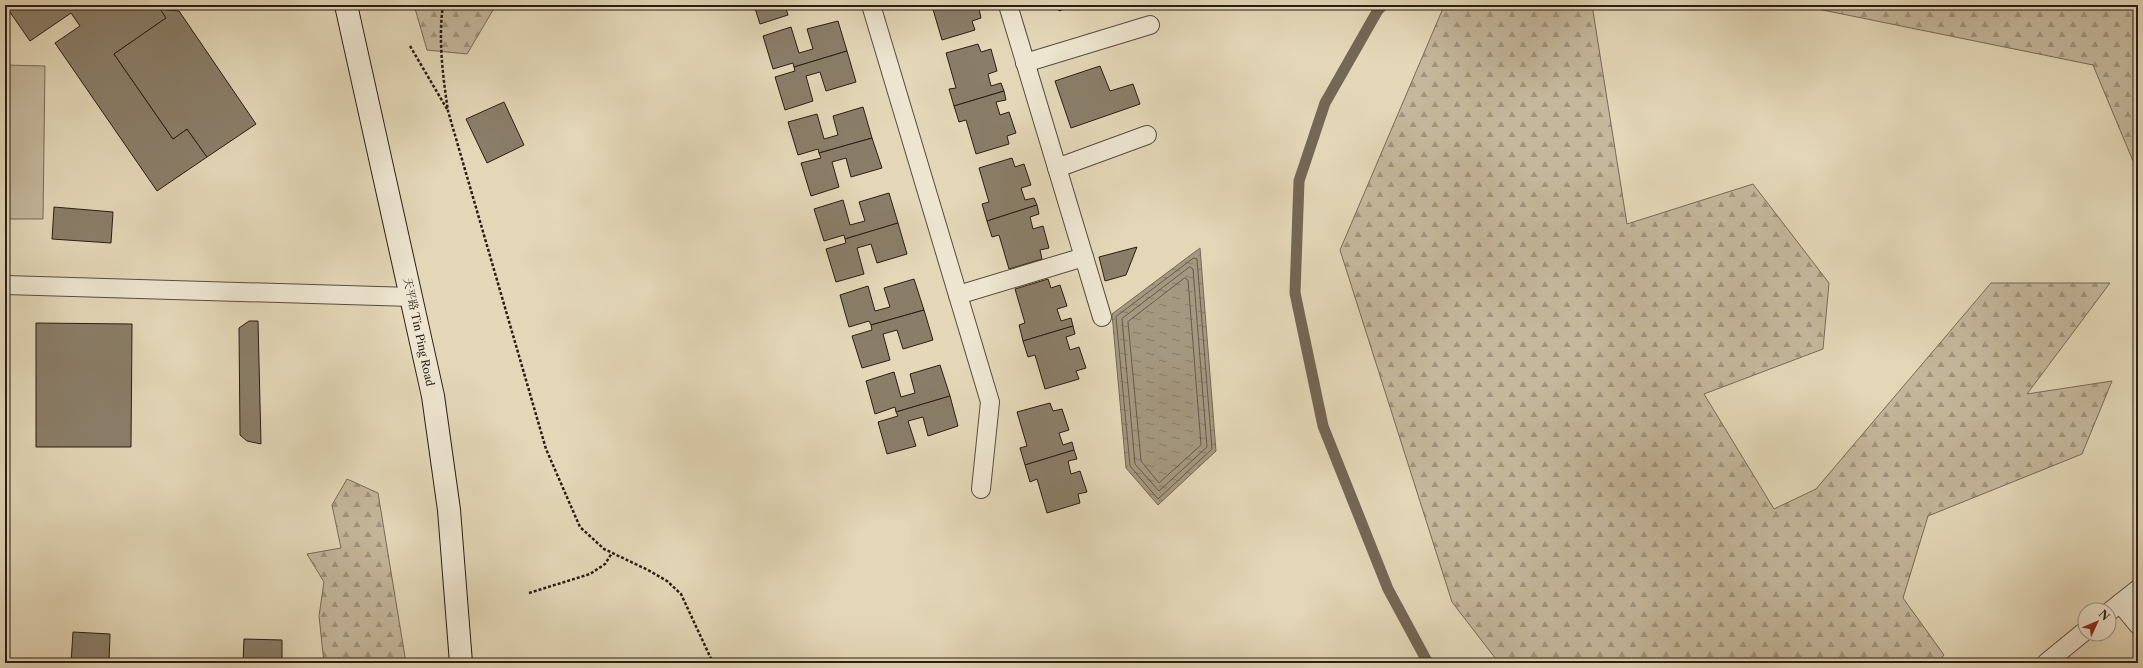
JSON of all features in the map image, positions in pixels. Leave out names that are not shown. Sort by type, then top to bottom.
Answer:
[{"type":"street","name":"天平路 Tin Ping Road","points":[[346,5],[433,396],[449,510],[461,663]]},
{"type":"lane","points":[[870,5],[990,402],[980,489]]},
{"type":"lane","points":[[1008,5],[1102,317]]},
{"type":"lane","points":[[1025,63],[1150,25]]},
{"type":"lane","points":[[1056,168],[1147,135]]},
{"type":"lane","points":[[958,294],[1084,257]]},
{"type":"lane","points":[[5,285],[412,297]]},
{"type":"lane","points":[[2117,606],[2138,589]]},
{"type":"lane","points":[[2117,609],[2138,625]]},
{"type":"lane","points":[[2050,662],[2077,638]]},
{"type":"path","points":[[443,5],[441,20],[443,69],[448,112],[546,449],[580,527],[604,549],[648,570],[667,581],[682,594],[713,663]]},
{"type":"path","points":[[410,46],[448,112]]},
{"type":"path","points":[[529,592],[590,574],[605,564],[612,553]]},
{"type":"green space","points":[[414,5],[496,5],[467,54],[427,50]]},
{"type":"green space","points":[[1592,5],[1627,224],[1753,184],[1829,283],[1823,349],[1704,394],[1774,509],[1816,489],[1991,283],[2110,283],[2027,394],[2112,381],[2082,454],[1928,516],[1903,598],[1944,655],[1937,663],[1499,663],[1452,602],[1340,250],[1444,6]]},
{"type":"green space","points":[[1798,5],[2138,5],[2138,173],[2093,65]]},
{"type":"green space","points":[[5,65],[45,66],[43,219],[5,219]]},
{"type":"green space","points":[[347,479],[378,493],[406,663],[324,663],[319,616],[324,582],[307,554],[341,548],[332,505]]},
{"type":"water","points":[[1200,248],[1216,451],[1158,505],[1126,468],[1112,314]]},
{"type":"building","points":[[5,5],[158,5],[166,18],[114,54],[173,139],[187,129],[207,157],[157,191],[55,43],[80,26],[71,13],[30,41]]},
{"type":"building","points":[[754,5],[785,5],[788,15],[760,24]]},
{"type":"building","points":[[924,5],[978,5],[981,18],[972,21],[975,30],[942,40],[932,6],[925,8]]},
{"type":"building","points":[[1057,5],[1074,5],[1059,11]]},
{"type":"building","points":[[160,9],[179,11],[256,124],[207,157],[187,129],[173,139],[114,54],[166,18]]},
{"type":"building","points":[[838,21],[847,51],[794,67],[793,63],[773,69],[763,36],[791,27],[799,53],[813,49],[807,29]]},
{"type":"building","points":[[978,44],[981,52],[991,49],[997,71],[988,74],[991,86],[1001,83],[1004,91],[954,106],[949,89],[956,88],[946,53]]},
{"type":"building","points":[[847,51],[856,82],[826,91],[820,72],[806,76],[813,101],[785,110],[775,77],[795,71],[794,67]]},
{"type":"building","points":[[1100,66],[1110,91],[1133,84],[1140,104],[1071,128],[1055,81]]},
{"type":"building","points":[[1004,91],[1006,100],[996,102],[1000,115],[1009,112],[1016,133],[1007,136],[1009,144],[976,154],[966,120],[959,122],[954,106]]},
{"type":"building","points":[[504,102],[524,145],[487,163],[466,119]]},
{"type":"building","points":[[863,107],[872,138],[819,153],[818,149],[798,155],[788,122],[817,114],[824,139],[838,135],[833,116]]},
{"type":"building","points":[[872,138],[882,168],[851,177],[846,158],[832,162],[839,187],[811,196],[801,163],[821,158],[819,153]]},
{"type":"building","points":[[1012,158],[1015,167],[1024,164],[1031,185],[1021,188],[1025,200],[1034,198],[1037,205],[987,221],[982,204],[989,202],[979,168]]},
{"type":"building","points":[[889,193],[898,223],[845,239],[844,235],[824,241],[814,209],[843,200],[850,225],[865,221],[859,202]]},
{"type":"building","points":[[1037,205],[1039,214],[1030,217],[1033,229],[1043,226],[1049,248],[1040,250],[1042,259],[1009,269],[999,235],[992,237],[987,221]]},
{"type":"building","points":[[54,207],[113,212],[111,243],[52,239]]},
{"type":"building","points":[[898,223],[907,254],[877,263],[871,244],[857,248],[864,274],[836,282],[826,249],[846,243],[845,239]]},
{"type":"building","points":[[1137,247],[1126,275],[1105,281],[1099,257]]},
{"type":"building","points":[[914,279],[924,310],[871,325],[869,321],[849,327],[840,295],[868,286],[875,311],[890,307],[884,288]]},
{"type":"building","points":[[1048,279],[1051,288],[1060,285],[1067,306],[1057,309],[1061,321],[1071,318],[1073,326],[1023,341],[1019,325],[1025,323],[1015,289]]},
{"type":"building","points":[[924,310],[933,340],[903,349],[897,330],[883,334],[890,360],[862,368],[852,336],[872,330],[871,325]]},
{"type":"building","points":[[249,321],[258,321],[261,444],[247,441],[240,435],[239,328]]},
{"type":"building","points":[[36,323],[132,324],[131,447],[36,447]]},
{"type":"building","points":[[1073,326],[1075,334],[1066,337],[1070,350],[1079,347],[1086,368],[1076,371],[1079,379],[1045,389],[1035,355],[1028,357],[1023,341]]},
{"type":"building","points":[[940,365],[950,396],[896,412],[895,407],[875,414],[866,381],[894,372],[901,397],[915,393],[910,374]]},
{"type":"building","points":[[950,396],[958,426],[928,436],[923,417],[908,421],[916,446],[887,454],[878,422],[898,416],[896,412]]},
{"type":"building","points":[[1050,403],[1053,411],[1062,409],[1069,430],[1059,433],[1063,445],[1072,442],[1074,450],[1025,465],[1020,448],[1027,446],[1017,412]]},
{"type":"building","points":[[1074,450],[1077,459],[1068,461],[1071,474],[1080,471],[1087,492],[1078,494],[1080,503],[1047,513],[1037,479],[1030,482],[1025,465]]},
{"type":"building","points":[[73,632],[110,634],[109,663],[71,663]]},
{"type":"building","points":[[244,639],[282,640],[282,663],[243,663]]},
{"type":"waterway","points":[[1383,5],[1378,10],[1325,103],[1299,181],[1295,293],[1323,426],[1388,589],[1428,663]]}]
